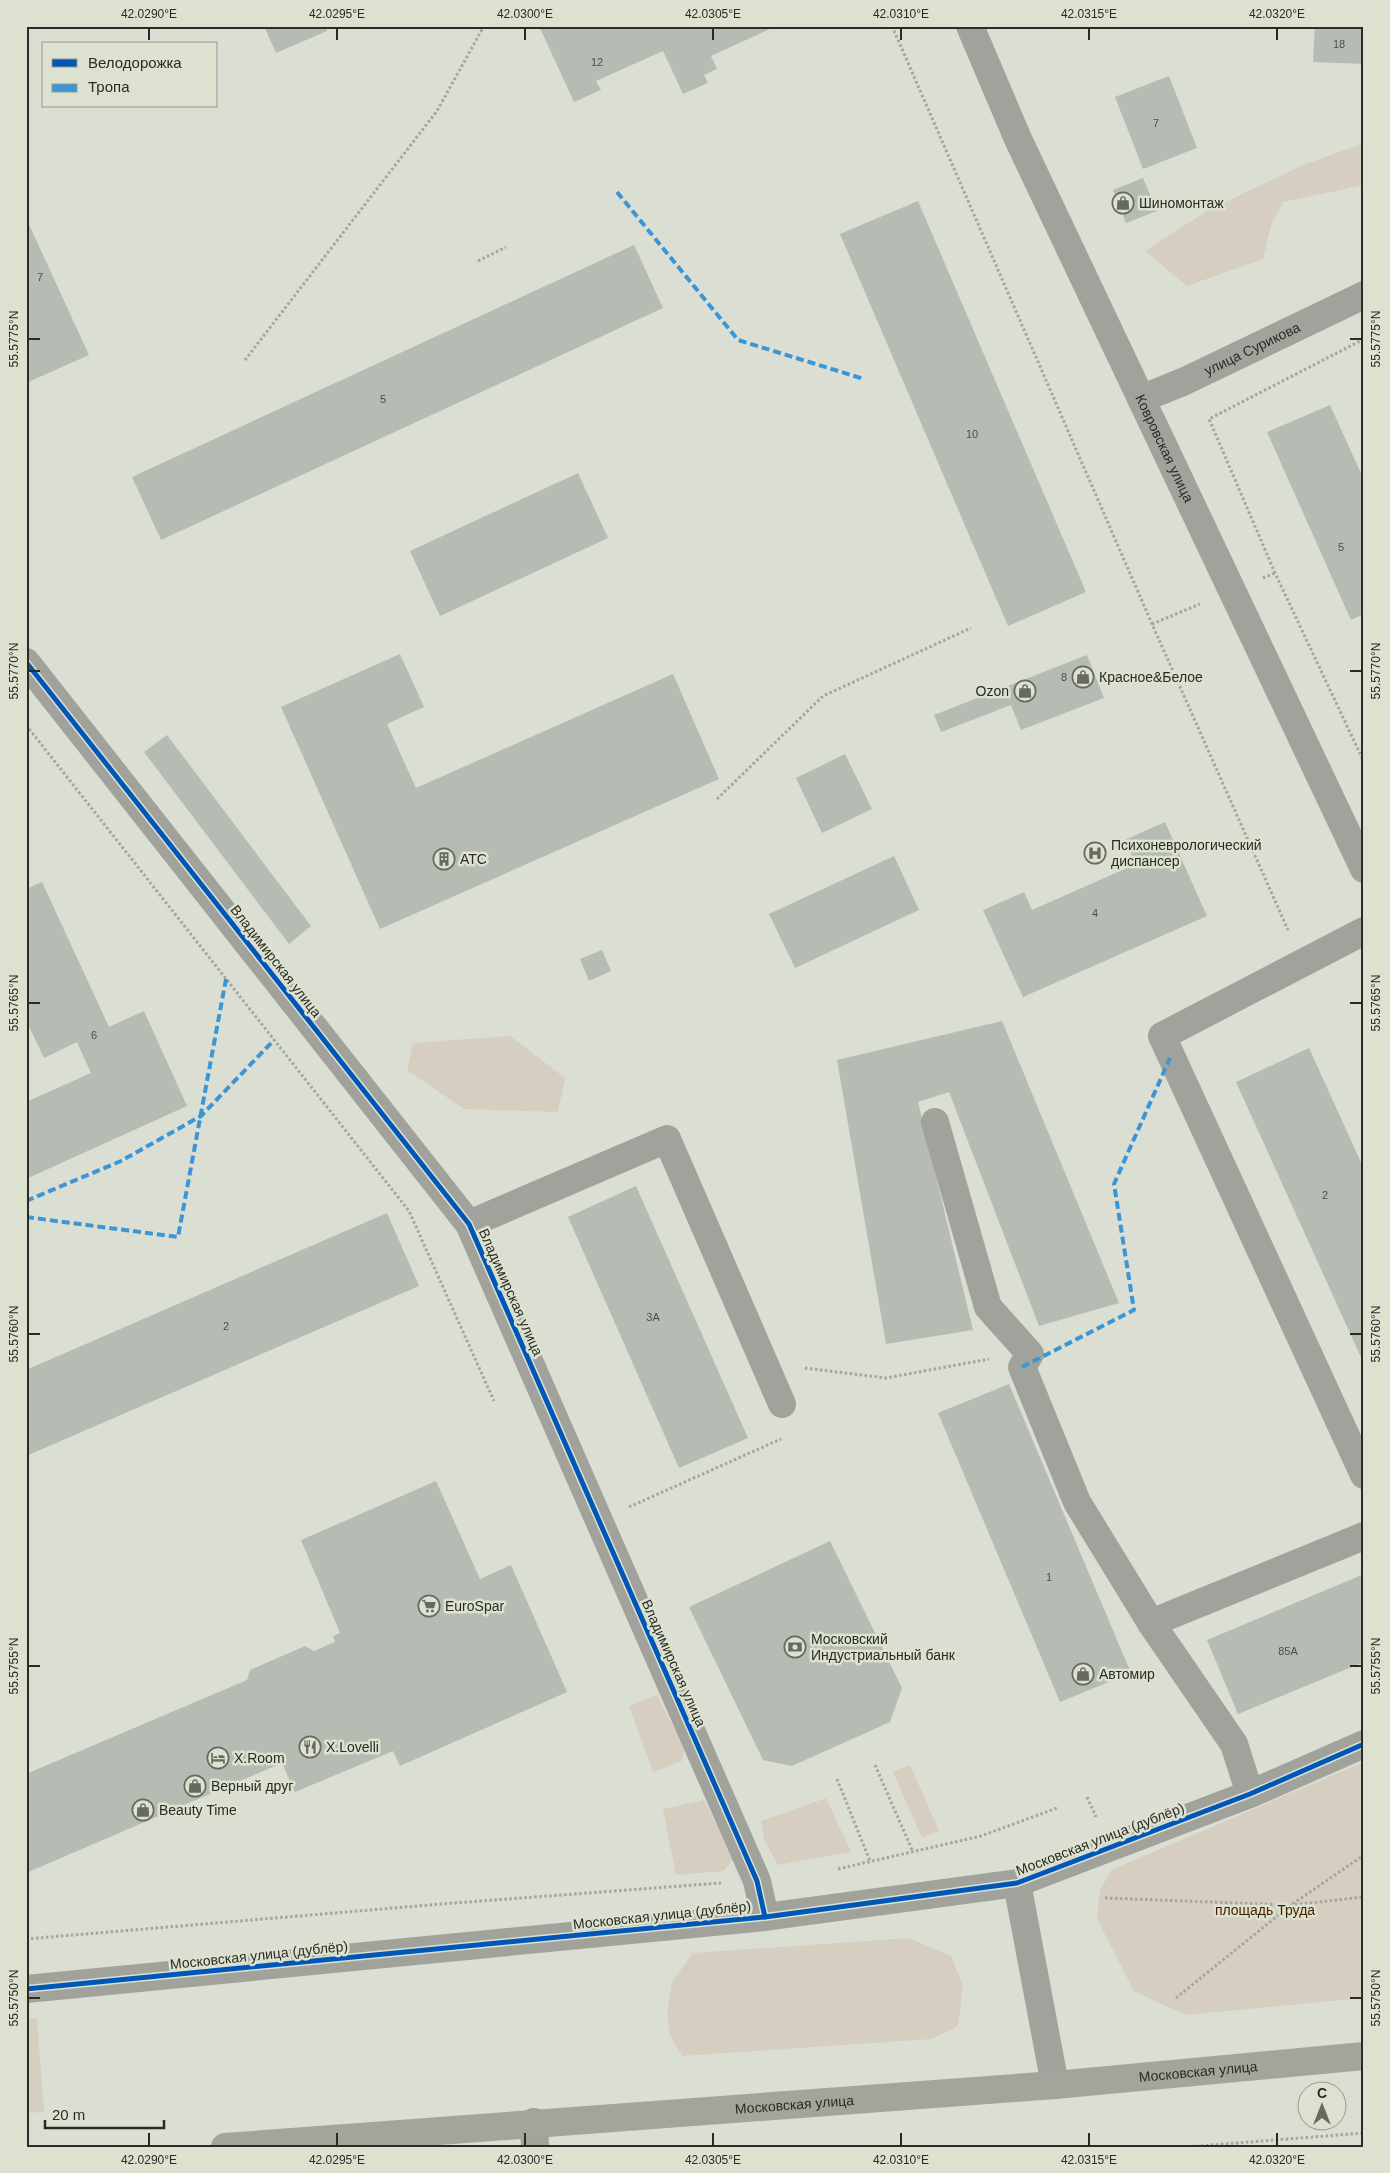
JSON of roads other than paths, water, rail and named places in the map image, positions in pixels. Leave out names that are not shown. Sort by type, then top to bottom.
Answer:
[{"type":"main road","name":"Московская улица","points":[[225,2147],[535,2135],[1364,2056]]},
{"type":"street","name":"Ковровская улица","points":[[970,26],[1018,139],[1364,869]]},
{"type":"street","name":"улица Сурикова","points":[[1141,399],[1185,381],[1364,295]]},
{"type":"street","name":"Владимирская улица","points":[[26,662],[469,1224],[757,1881],[765,1917]]},
{"type":"street","points":[[1364,931],[1162,1036],[1364,1475]]},
{"type":"street","points":[[935,1122],[988,1307],[1030,1354],[1022,1367],[1076,1502],[1151,1623],[1234,1744],[1250,1794]]},
{"type":"street","points":[[469,1224],[668,1139],[782,1404]]},
{"type":"street","points":[[1151,1623],[1364,1536]]},
{"type":"street","name":"Московская улица (дублёр)","points":[[26,1989],[765,1917],[1017,1883],[1250,1794],[1364,1744]]},
{"type":"street","name":"Московская улица (дублёр)","points":[[1017,1883],[1055,2084]]},
{"type":"place","name":"Шиномонтаж","points":[[1123,203]]},
{"type":"place","name":"Красное&Белое","points":[[1083,677]]},
{"type":"place","name":"Ozon","points":[[1025,691]]},
{"type":"place","name":"Психоневрологический диспансер","points":[[1095,853]]},
{"type":"place","name":"АТС","points":[[444,859]]},
{"type":"place","name":"EuroSpar","points":[[429,1606]]},
{"type":"place","name":"Московский Индустриальный банк","points":[[795,1647]]},
{"type":"place","name":"Автомир","points":[[1083,1674]]},
{"type":"place","name":"X.Lovelli","points":[[310,1747]]},
{"type":"place","name":"Х.Room","points":[[218,1758]]},
{"type":"place","name":"Верный друг","points":[[195,1786]]},
{"type":"place","name":"Beauty Time","points":[[143,1810]]},
{"type":"park label","name":"площадь Труда","points":[[1265,1910]]}]
